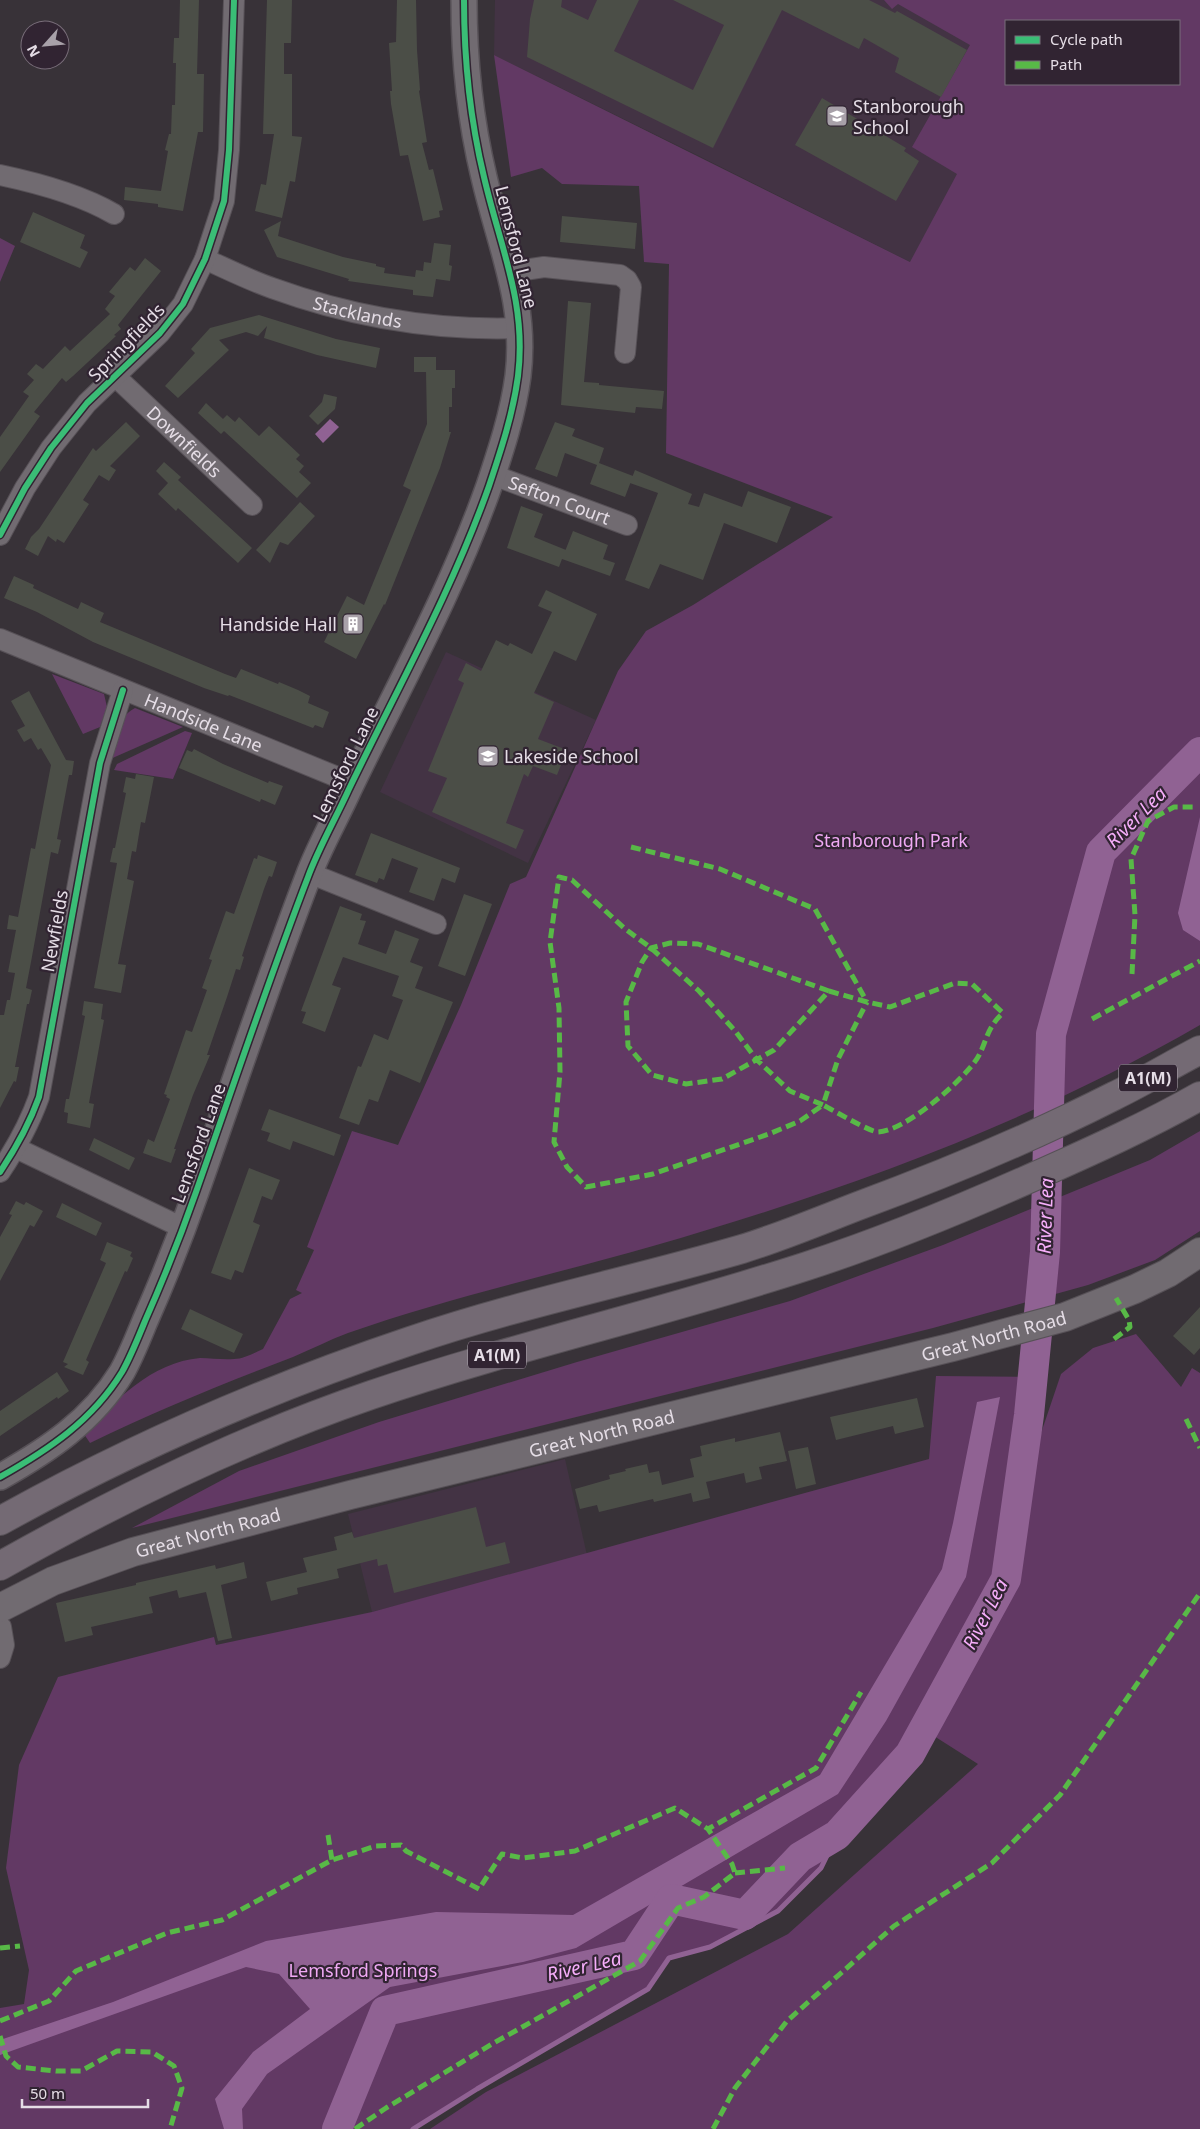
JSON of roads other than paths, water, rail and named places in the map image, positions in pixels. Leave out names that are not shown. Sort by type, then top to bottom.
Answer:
[{"type":"highway","name":"A1(M)","points":[[0,1522],[54,1491],[136,1450],[198,1421],[283,1387],[412,1340],[613,1282],[744,1248],[918,1184],[997,1151],[1096,1105],[1200,1050]]},
{"type":"highway","name":"A1(M)","points":[[0,1566],[126,1499],[217,1455],[290,1425],[448,1370],[809,1266],[919,1226],[1011,1187],[1108,1144],[1200,1096]]},
{"type":"main road","name":"Great North Road","points":[[0,1617],[53,1581],[133,1552],[350,1495],[953,1347],[1064,1317],[1135,1289],[1168,1273],[1200,1252]]},
{"type":"street","name":"Springfields","points":[[0,535],[25,488],[51,448],[87,403],[160,333],[183,304],[205,259],[224,201],[229,150],[234,0]]},
{"type":"street","name":"Lemsford Lane","points":[[0,1477],[54,1445],[82,1422],[105,1398],[124,1368],[183,1228],[309,873],[431,623],[476,522],[508,428],[520,360],[520,328],[511,272],[485,184],[474,131],[466,67],[464,0]]},
{"type":"street","points":[[0,174],[35,183],[100,206],[114,214]]},
{"type":"street","name":"Stacklands","points":[[205,259],[270,288],[329,307],[413,324],[477,329],[520,328]]},
{"type":"street","points":[[511,272],[544,267],[620,275],[627,280],[631,287],[625,353]]},
{"type":"street","name":"Downfields","points":[[116,377],[252,505]]},
{"type":"street","name":"Sefton Court","points":[[493,475],[627,525]]},
{"type":"street","name":"Handside Lane","points":[[0,639],[352,783]]},
{"type":"street","name":"Newfields","points":[[0,1172],[16,1148],[32,1118],[39,1097],[100,763],[123,690]]},
{"type":"street","points":[[309,873],[436,924]]},
{"type":"street","points":[[16,1148],[183,1228]]},
{"type":"street","points":[[0,1617],[4,1645],[0,1658]]},
{"type":"waterway","name":"River Lea","points":[[337,2129],[385,2011],[634,1955],[671,1899],[745,1915],[800,1857],[837,1835],[910,1754],[1006,1579],[1029,1415],[1045,1252],[1051,1034],[1101,852],[1200,752]]},
{"type":"waterway","points":[[413,2129],[477,2089],[648,1989],[669,1958],[710,1947],[778,1911],[821,1868],[837,1835]]},
{"type":"place","name":"Stanborough School","points":[[837,116]]},
{"type":"place","name":"Handside Hall","points":[[353,624]]},
{"type":"place","name":"Lakeside School","points":[[488,756]]},
{"type":"park label","name":"Stanborough Park","points":[[891,840]]},
{"type":"park label","name":"Lemsford Springs","points":[[363,1970]]}]
